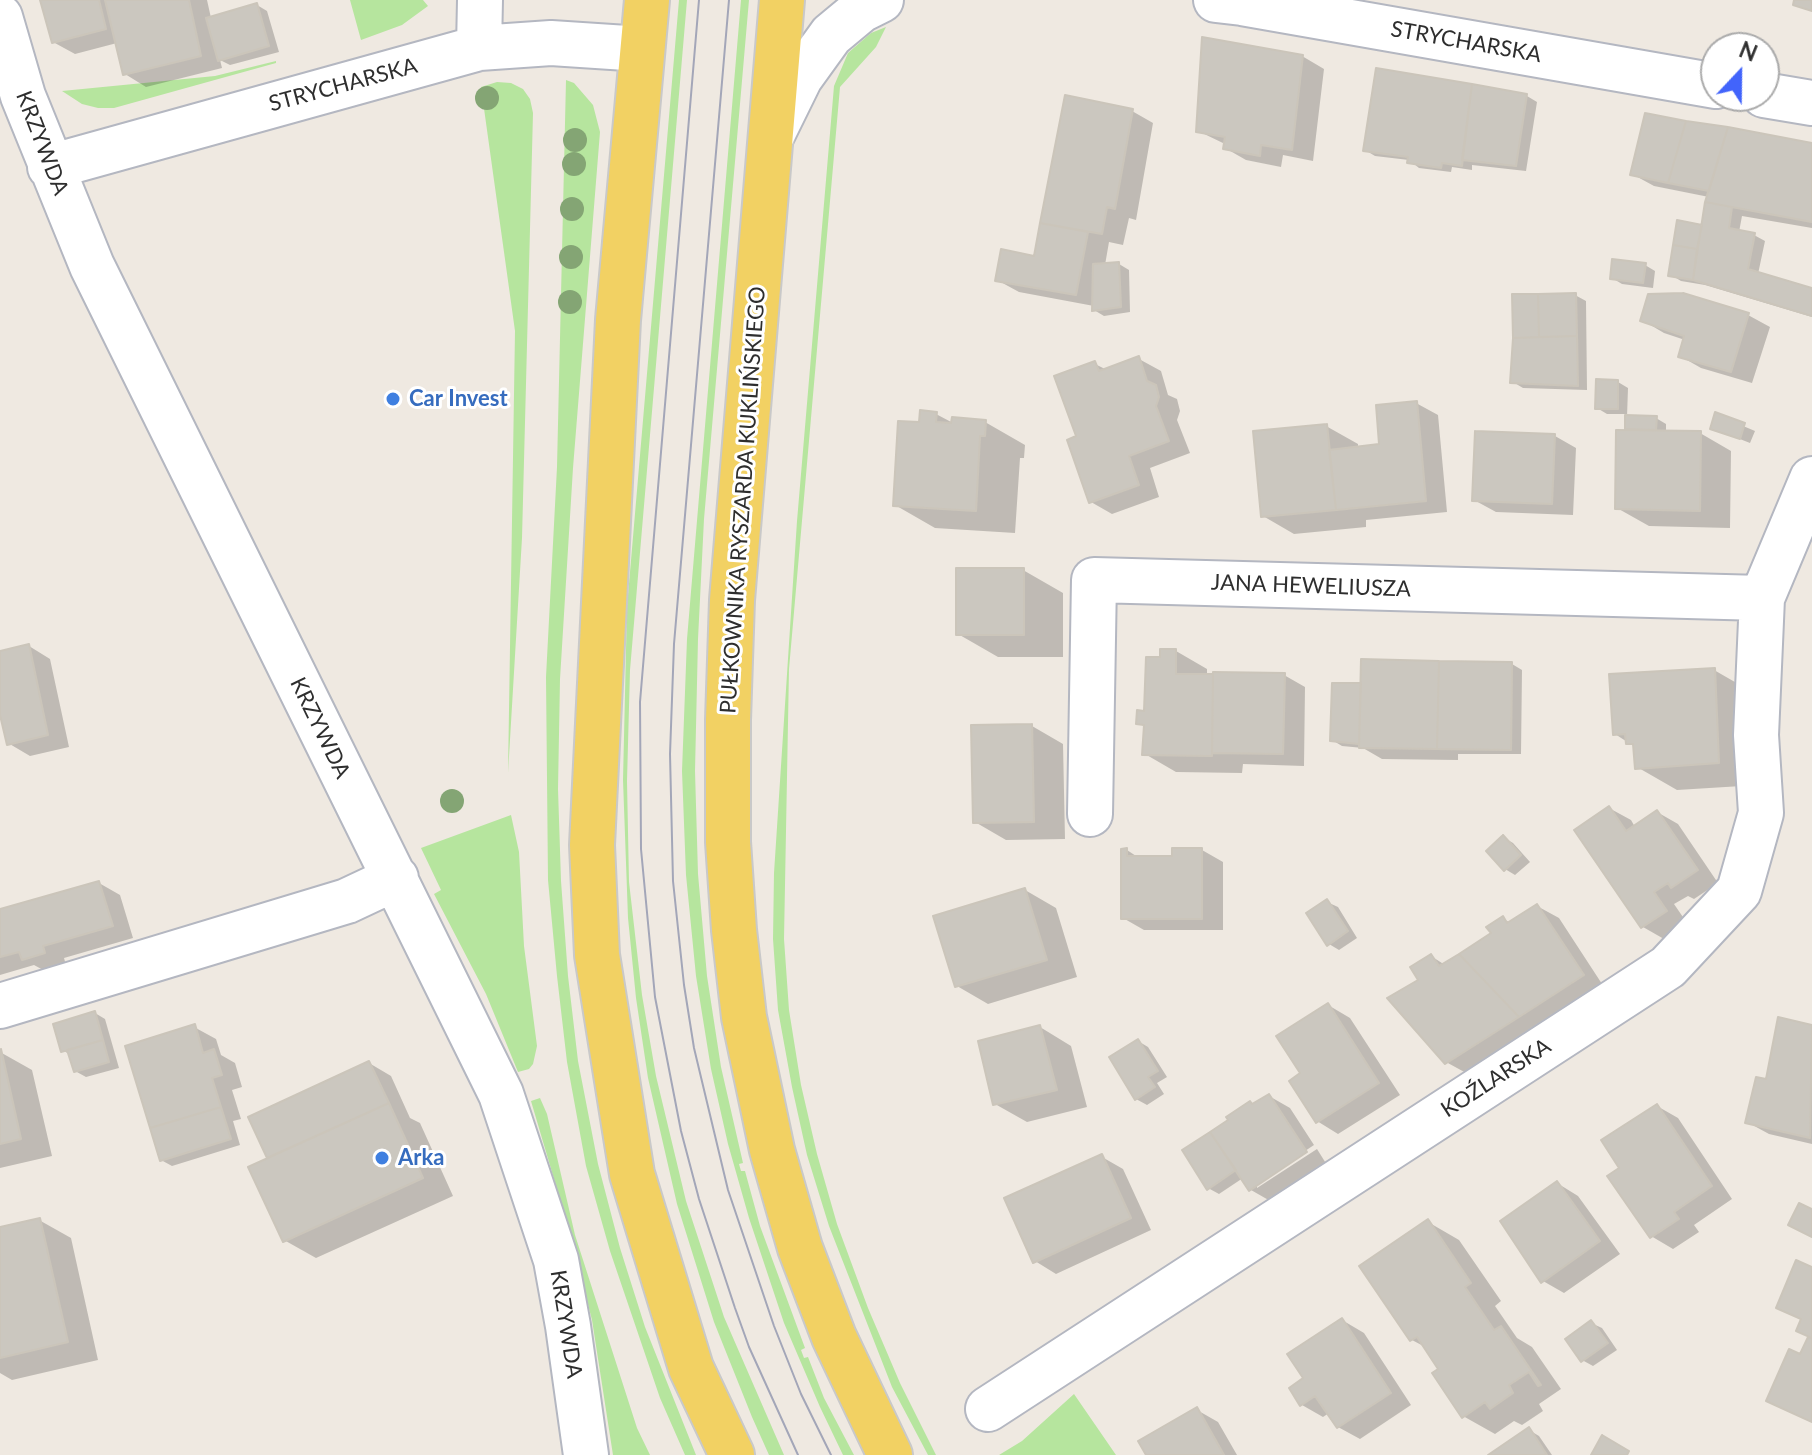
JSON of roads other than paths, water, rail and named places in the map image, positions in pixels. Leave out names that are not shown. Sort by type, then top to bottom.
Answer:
[{"type":"main road","points":[[647,0],[617,336],[592,845],[597,955],[632,1174],[691,1368],[732,1455]]},
{"type":"main road","name":"PUŁKOWNIKA RYSZARDA KUKLIŃSKIEGO","points":[[782,0],[732,600],[728,842],[734,930],[747,1032],[772,1150],[800,1248],[834,1337],[890,1455]]},
{"type":"street","points":[[479,48],[480,0]]},
{"type":"street","points":[[770,139],[800,78],[831,35],[861,10],[881,0]]},
{"type":"street","name":"STRYCHARSKA","points":[[1216,0],[1700,83]]},
{"type":"street","name":"KRZYWDA","points":[[0,17],[23,96],[92,266],[501,1094],[556,1260],[586,1455]]},
{"type":"street","name":"STRYCHARSKA","points":[[50,167],[479,48],[551,43],[642,49]]},
{"type":"street","points":[[1780,98],[1812,103]]},
{"type":"street","points":[[1762,598],[1812,479]]},
{"type":"street","name":"JANA HEWELIUSZA","points":[[1090,814],[1094,580],[1762,598]]},
{"type":"street","name":"KOŹLARSKA","points":[[988,1409],[1668,967],[1739,891],[1761,813],[1756,735],[1762,598]]},
{"type":"street","points":[[0,1006],[347,901],[396,878]]},
{"type":"tram line","points":[[699,0],[640,702],[641,849],[655,997],[681,1131],[699,1199],[749,1347],[798,1455]]},
{"type":"tram line","points":[[729,0],[674,644],[670,754],[673,881],[694,1048],[728,1190],[774,1326],[801,1394],[831,1455]]},
{"type":"place","name":"Car Invest","points":[[393,399]]},
{"type":"place","name":"Arka","points":[[382,1158]]}]
